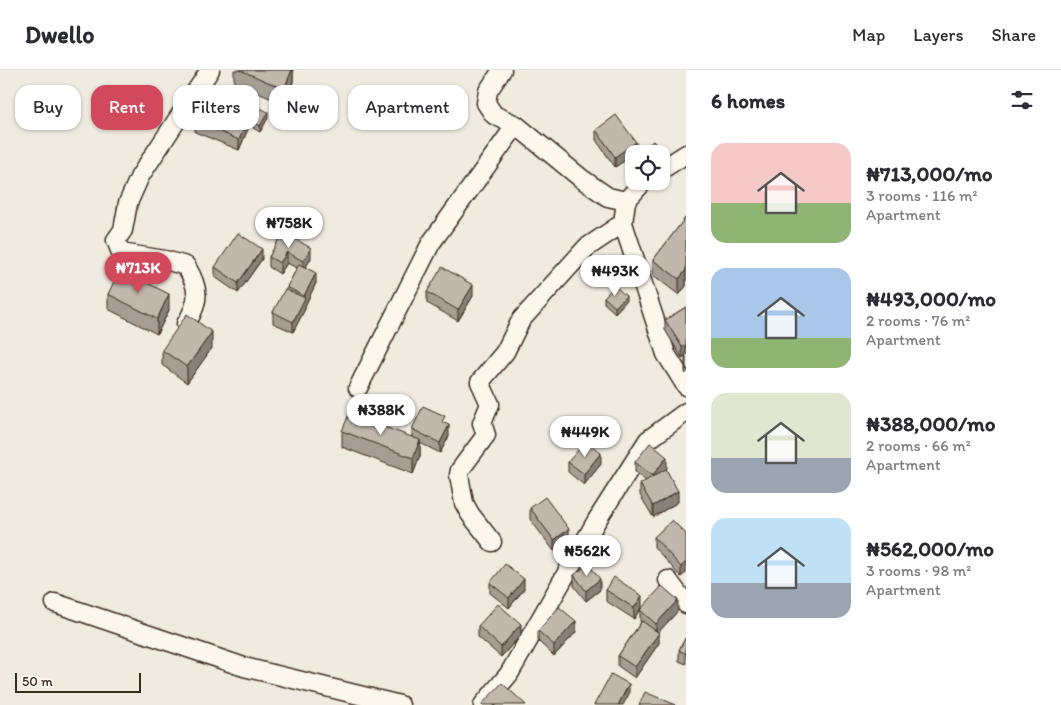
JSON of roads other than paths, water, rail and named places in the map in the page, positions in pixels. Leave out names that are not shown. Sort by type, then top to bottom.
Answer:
[{"type":"street","points":[[186,324],[193,312],[197,293],[195,281],[186,266],[165,260],[121,253],[116,240],[123,230],[128,203],[140,176],[210,70]]},
{"type":"street","points":[[502,70],[488,91],[486,103],[494,115],[516,125],[582,179],[608,197],[626,201]]},
{"type":"street","points":[[358,388],[431,243],[516,125]]},
{"type":"street","points":[[670,164],[686,154]]},
{"type":"street","points":[[636,190],[626,201],[623,223],[666,354],[686,386]]},
{"type":"street","points":[[492,542],[470,514],[464,503],[459,475],[460,470],[486,436],[482,423],[490,404],[480,382],[505,352],[521,320],[586,248],[623,223]]},
{"type":"street","points":[[483,705],[509,674],[596,520],[648,440],[686,412]]},
{"type":"street","points":[[668,580],[686,604]]},
{"type":"street","points":[[55,603],[244,667],[400,705]]}]
